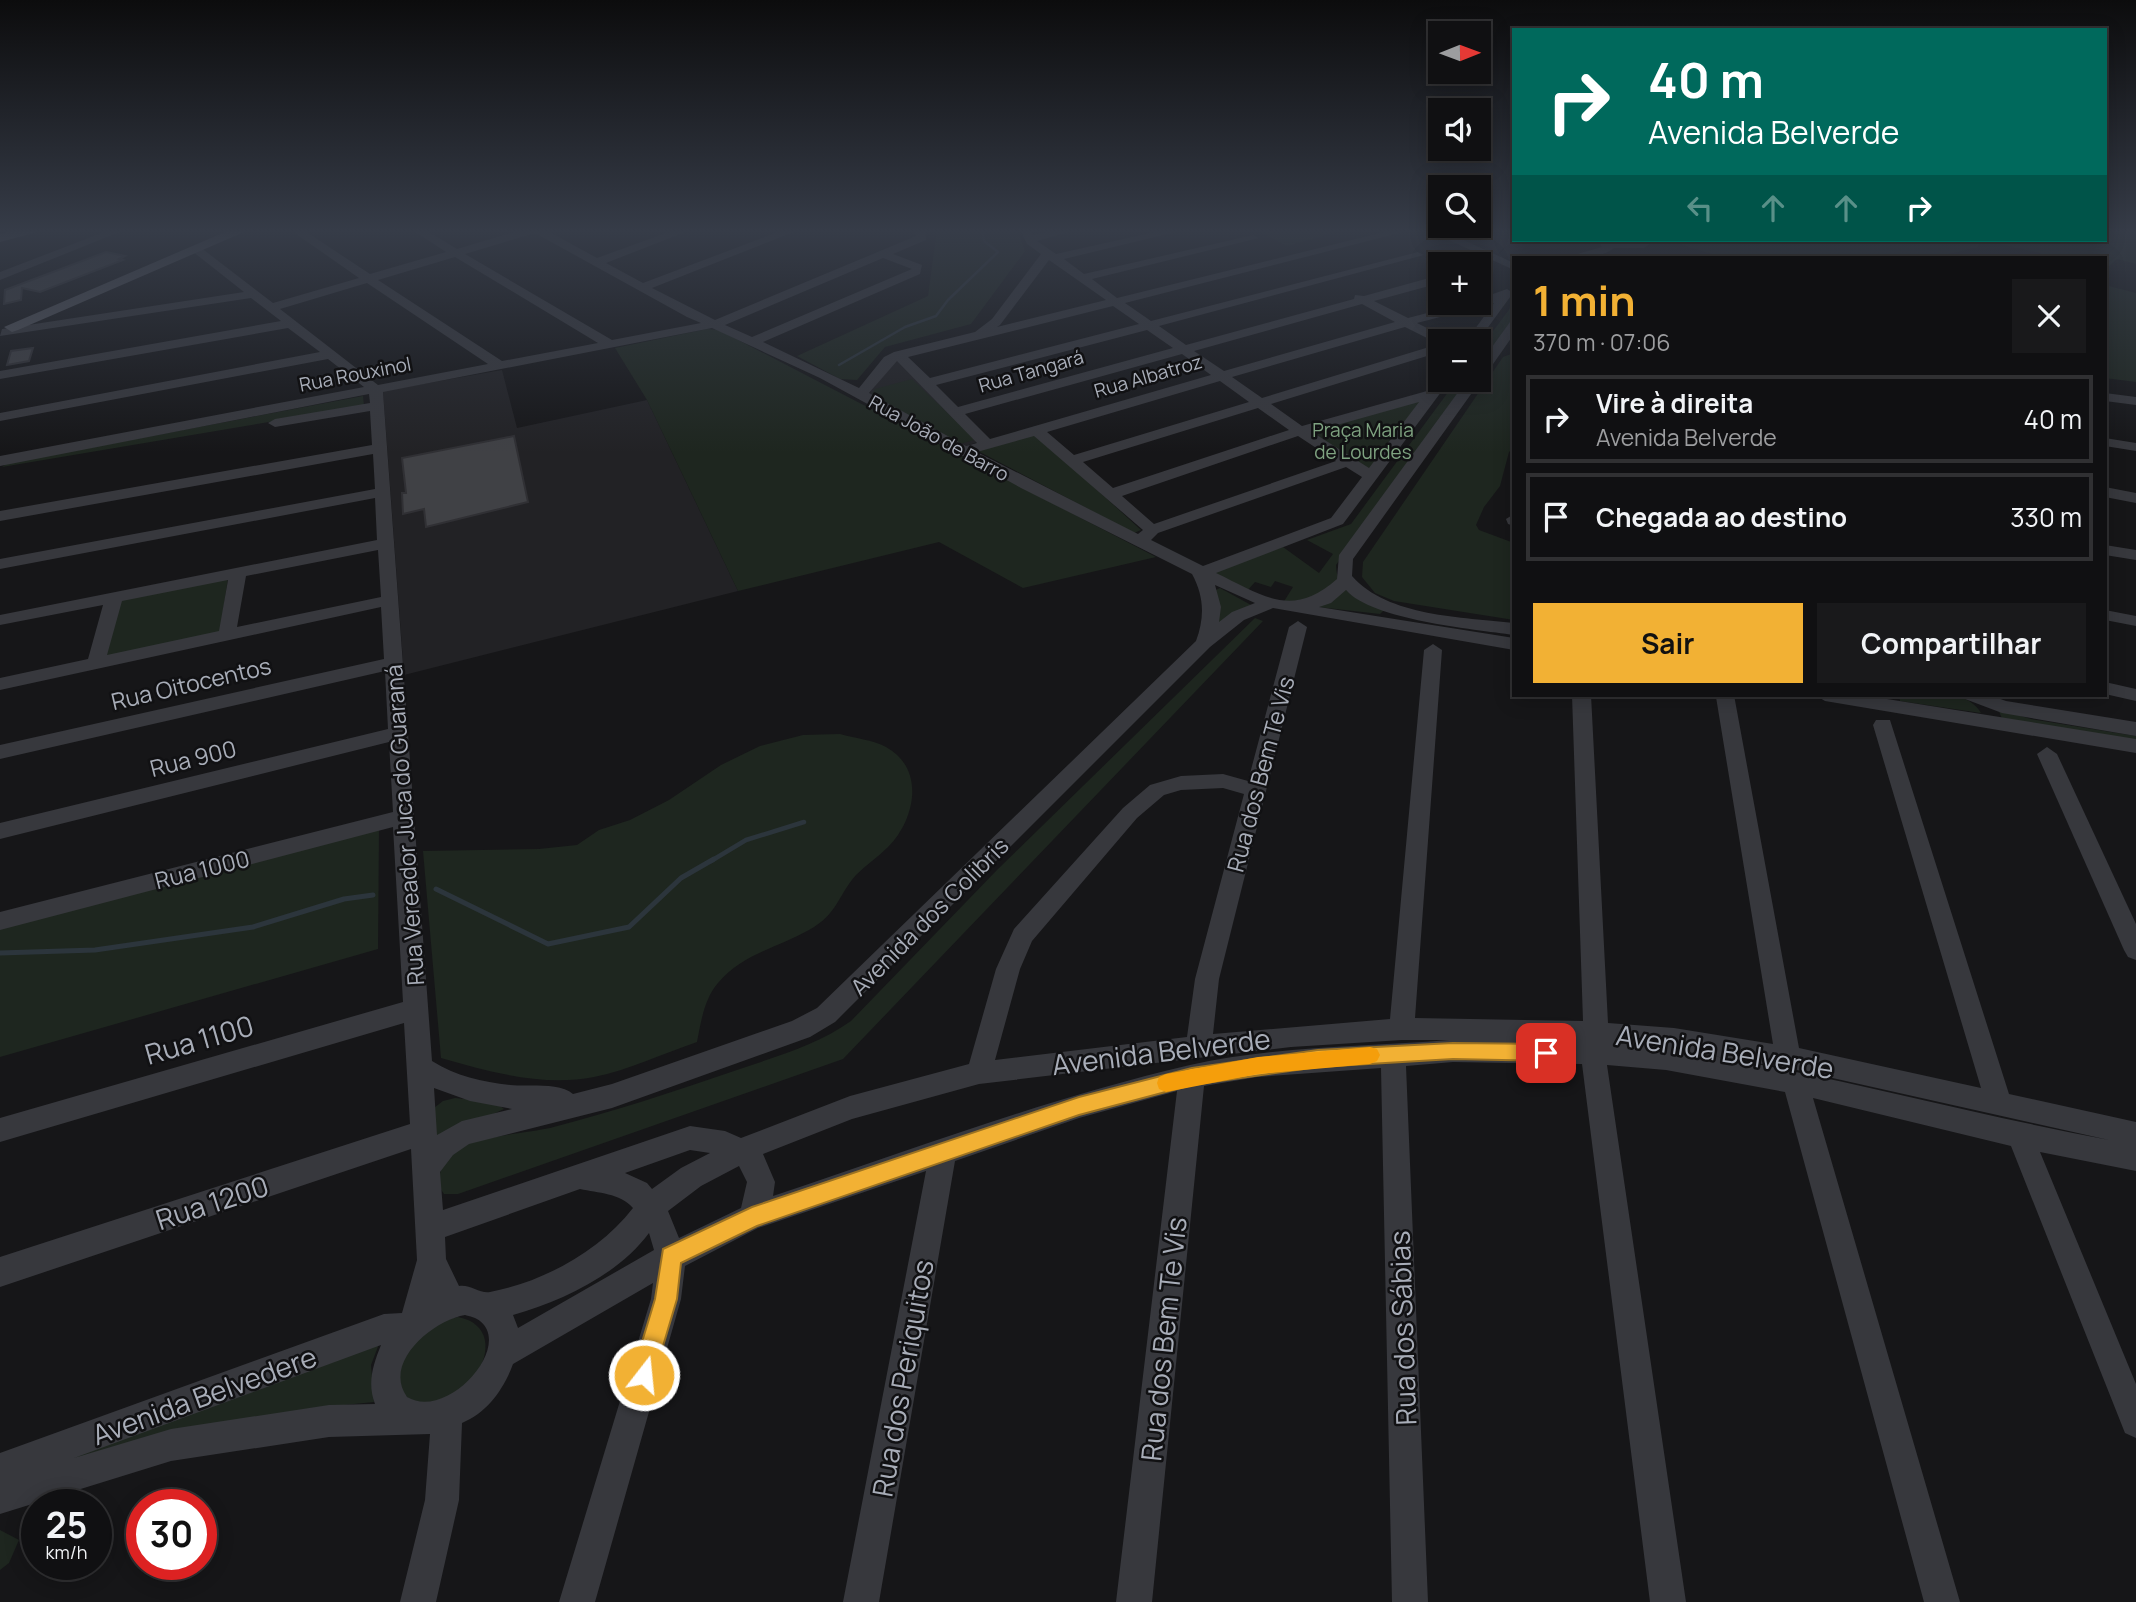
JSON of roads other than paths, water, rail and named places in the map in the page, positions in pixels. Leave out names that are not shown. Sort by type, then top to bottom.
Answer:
[{"type":"main road","points":[[7,323],[50,304]]},
{"type":"main road","points":[[7,323],[56,304]]},
{"type":"street","points":[[7,323],[172,304]]},
{"type":"street","points":[[269,304],[331,354],[376,398]]},
{"type":"street","points":[[273,307],[284,304]]},
{"type":"street","points":[[404,304],[501,366]]},
{"type":"street","points":[[542,304],[611,345]]},
{"type":"street","name":"Rua João de Barro","points":[[676,304],[860,395],[1026,485],[1146,536],[1200,573]]},
{"type":"street","name":"Rua Rouxinol","points":[[0,461],[376,398],[501,366],[716,324],[766,304]]},
{"type":"street","points":[[754,341],[841,304]]},
{"type":"street","points":[[996,327],[1014,304]]},
{"type":"street","points":[[860,395],[889,360],[898,355],[976,336],[1052,304]]},
{"type":"street","points":[[996,327],[1098,304]]},
{"type":"street","points":[[1119,304],[1300,431],[1370,475]]},
{"type":"street","points":[[928,383],[1149,325],[1193,304]]},
{"type":"street","name":"Rua Tangará","points":[[956,412],[1349,304]]},
{"type":"street","points":[[1370,304],[1428,334]]},
{"type":"street","name":"Rua Albatroz","points":[[965,451],[1469,304]]},
{"type":"street","points":[[1481,329],[1500,304]]},
{"type":"street","points":[[0,375],[293,323]]},
{"type":"street","points":[[1491,357],[1512,327]]},
{"type":"street","points":[[1071,461],[1259,401],[1428,352]]},
{"type":"street","points":[[0,417],[331,354]]},
{"type":"street","points":[[898,355],[986,443]]},
{"type":"street","points":[[1408,358],[1428,370]]},
{"type":"street","points":[[1466,392],[1345,559],[1342,570],[1345,581],[1363,598],[1381,606],[1512,631]]},
{"type":"street","points":[[1111,495],[1300,431],[1430,394],[1451,396],[1457,399],[1457,404]]},
{"type":"street","points":[[1430,394],[1337,521],[1200,573],[1217,589],[1298,618],[1402,617],[1512,631]]},
{"type":"street","points":[[2107,397],[2136,401]]},
{"type":"street","points":[[0,471],[376,398]]},
{"type":"street","name":"Rua Vereador Juca do Guaraná","points":[[376,398],[432,1260],[414,1324]]},
{"type":"street","points":[[1035,429],[1111,495],[1146,536],[1347,463]]},
{"type":"street","points":[[2107,442],[2136,447]]},
{"type":"street","points":[[0,516],[380,448]]},
{"type":"street","points":[[0,564],[382,492]]},
{"type":"street","points":[[2107,492],[2136,498]]},
{"type":"street","points":[[0,620],[386,543]]},
{"type":"street","points":[[2107,550],[2136,555]]},
{"type":"street","points":[[228,635],[238,572]]},
{"type":"street","points":[[1298,618],[1345,581]]},
{"type":"street","points":[[1204,643],[1213,617],[1217,589]]},
{"type":"street","points":[[96,663],[114,597]]},
{"type":"street","points":[[0,684],[389,600]]},
{"type":"street","name":"Avenida dos Colibris","points":[[426,1169],[443,1146],[462,1133],[597,1099],[801,1029],[826,1015],[1204,643],[1259,603]]},
{"type":"street","points":[[2107,615],[2136,621]]},
{"type":"street","name":"Rua dos Bem Te Vis","points":[[1199,1045],[1207,979],[1298,618]]},
{"type":"street","points":[[1352,618],[1512,644]]},
{"type":"street","name":"Rua dos Sábias","points":[[1410,1602],[1398,1041],[1433,650]]},
{"type":"street","name":"Rua Oitocentos","points":[[0,752],[393,663]]},
{"type":"street","points":[[2107,688],[2136,695]]},
{"type":"street","points":[[1582,697],[1594,1043],[1668,1602]]},
{"type":"street","points":[[1726,697],[1791,1069],[1942,1602]]},
{"type":"street","points":[[1848,697],[1895,701],[1990,722],[2136,746]]},
{"type":"street","points":[[1977,697],[1994,714],[1990,722]]},
{"type":"street","points":[[1977,697],[2002,707],[2136,729]]},
{"type":"street","points":[[1883,725],[1999,1103]]},
{"type":"street","name":"Rua 900","points":[[0,831],[398,733]]},
{"type":"street","points":[[2047,754],[2136,950]]},
{"type":"street","points":[[979,1073],[1008,969],[1022,936],[1130,813],[1157,790],[1181,783],[1223,781],[1255,790]]},
{"type":"street","name":"Rua 1000","points":[[0,921],[403,817]]},
{"type":"street","name":"Rua 1100","points":[[0,1130],[416,1009]]},
{"type":"street","points":[[1318,1059],[1327,1040],[1347,1031]]},
{"type":"street","name":"Avenida Belverde","points":[[490,1307],[538,1293],[594,1264],[629,1236],[650,1208],[691,1177],[740,1151],[850,1108],[979,1073],[1291,1036],[1347,1031],[1453,1051],[1674,1039],[1734,1047],[1791,1069],[2020,1136],[2130,1151]]},
{"type":"street","points":[[1258,1066],[1293,1057],[1299,1047],[1291,1036]]},
{"type":"street","points":[[1636,1057],[1672,1054],[1677,1048],[1674,1039]]},
{"type":"street","name":"Avenida Belverde","points":[[503,1353],[671,1257],[752,1217],[1079,1106],[1192,1076],[1318,1059],[1398,1041]]},
{"type":"street","name":"Avenida Belverde","points":[[1594,1043],[1636,1057],[1698,1064],[1791,1069],[1999,1103],[2136,1134]]},
{"type":"street","points":[[1698,1064],[1714,1052],[1734,1047]]},
{"type":"street","name":"Avenida dos Colibris","points":[[419,1067],[443,1083],[469,1088],[545,1100],[597,1099]]},
{"type":"street","name":"Rua dos Bem Te Vis","points":[[1134,1602],[1192,1076]]},
{"type":"street","name":"Avenida dos Colibris","points":[[423,1121],[440,1097],[469,1088]]},
{"type":"street","name":"Rua 1200","points":[[0,1272],[423,1121]]},
{"type":"street","points":[[2057,1143],[2086,1141],[2090,1136],[2081,1123]]},
{"type":"street","points":[[2020,1136],[2136,1422]]},
{"type":"street","points":[[430,1228],[690,1138],[720,1139],[754,1162],[762,1178],[762,1197],[752,1217]]},
{"type":"street","name":"Rua dos Periquitos","points":[[862,1602],[943,1153]]},
{"type":"street","points":[[577,1602],[666,1299],[671,1257],[660,1224],[637,1192],[617,1183],[580,1175]]},
{"type":"street","name":"Rua Vereador Juca do Guaraná","points":[[432,1260],[451,1302]]},
{"type":"street","points":[[465,1300],[490,1307],[502,1326],[503,1353],[496,1371],[483,1390],[466,1404],[433,1417],[403,1413],[391,1402],[386,1386],[387,1366],[396,1346],[414,1324],[451,1302],[465,1300]]},
{"type":"street","name":"Avenida Belvedere","points":[[0,1469],[384,1329],[414,1324]]},
{"type":"street","points":[[418,1602],[442,1500],[433,1417]]},
{"type":"street","name":"Avenida Belvedere","points":[[0,1497],[172,1446],[329,1421],[433,1417]]},
{"type":"waterway","points":[[839,365],[905,327],[936,316],[945,304]]},
{"type":"waterway","points":[[711,861],[746,840],[804,822]]},
{"type":"waterway","points":[[436,889],[548,944],[629,927],[681,878],[714,859]]},
{"type":"waterway","points":[[0,953],[95,950],[253,927],[344,899],[373,895]]},
{"type":"park label","name":"Praça Maria de Lourdes","points":[[1363,441]]}]
